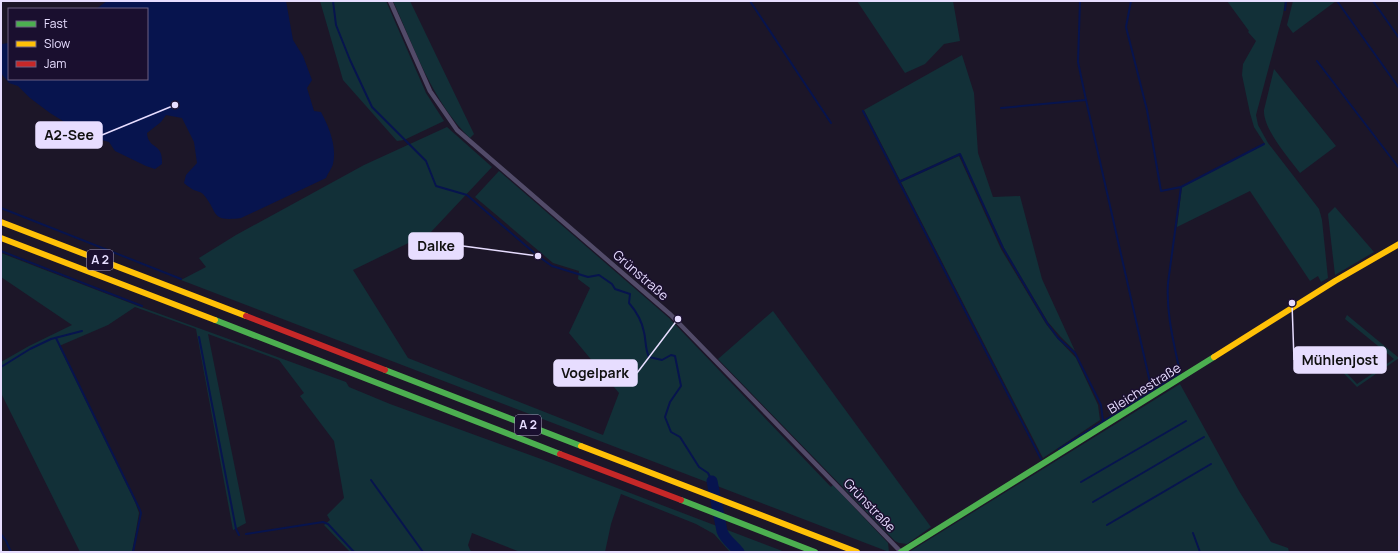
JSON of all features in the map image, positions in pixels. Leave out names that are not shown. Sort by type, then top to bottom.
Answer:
[{"type":"main road","name":"A 2","points":[[1,222],[857,552]]},
{"type":"main road","name":"A 2","points":[[1,238],[815,552]]},
{"type":"main road","name":"Bleichestraße","points":[[901,552],[1328,286],[1399,244]]},
{"type":"street","name":"Grünstraße","points":[[390,1],[430,91],[457,130],[671,316],[901,552]]},
{"type":"shaded area","points":[[107,1],[286,1],[293,40],[303,56],[312,80],[307,88],[314,111],[321,112],[327,124],[333,144],[333,164],[326,178],[241,218],[231,219],[219,217],[203,194],[184,183],[186,175],[197,163],[194,142],[182,118],[166,115],[161,122],[147,133],[149,141],[158,148],[161,155],[162,164],[155,169],[115,151],[109,142],[87,136],[50,113],[30,98],[18,86],[9,83],[1,73],[1,44],[8,43],[8,80],[148,80],[148,8],[97,8]]},
{"type":"shaded area","points":[[320,1],[386,1],[426,93],[444,121],[404,140],[397,141],[343,80]]},
{"type":"shaded area","points":[[393,1],[410,1],[474,134],[470,138],[445,108],[435,91],[417,56]]},
{"type":"shaded area","points":[[857,1],[953,1],[960,41],[944,44],[925,64],[905,73]]},
{"type":"shaded area","points":[[1227,1],[1285,1],[1283,14],[1256,115],[1258,125],[1268,143],[1319,209],[1322,220],[1328,278],[1321,282],[1318,276],[1310,281],[1250,191],[1177,227],[1182,187],[1265,144],[1254,127],[1242,75],[1243,64],[1256,41]]},
{"type":"shaded area","points":[[1293,1],[1336,1],[1293,33],[1287,25]]},
{"type":"shaded area","points":[[962,55],[974,93],[978,153],[993,197],[1020,196],[1042,279],[1075,351],[1048,322],[1004,248],[960,153],[900,180],[864,110]]},
{"type":"shaded area","points":[[1274,69],[1336,146],[1300,173],[1277,143],[1265,118],[1264,110]]},
{"type":"shaded area","points":[[447,127],[492,167],[431,232],[353,270],[408,358],[603,435],[619,393],[569,333],[590,288],[578,279],[579,271],[553,263],[475,197],[499,171],[669,318],[831,487],[833,485],[888,543],[889,552],[181,280],[206,267],[199,258],[236,235],[364,165]]},
{"type":"shaded area","points":[[959,156],[1001,249],[1046,324],[1076,358],[1098,405],[1100,420],[1043,458],[901,182]]},
{"type":"shaded area","points":[[1335,207],[1374,252],[1335,275],[1328,214]]},
{"type":"shaded area","points":[[1,253],[138,306],[346,382],[349,387],[390,404],[541,459],[785,552],[730,552],[714,534],[696,524],[621,494],[611,524],[605,552],[520,552],[472,533],[468,545],[470,550],[473,552],[350,552],[324,525],[330,520],[327,515],[344,498],[334,441],[300,396],[304,393],[279,360],[208,334],[246,523],[233,530],[196,329],[135,307],[108,325],[59,346],[139,513],[132,552],[80,552],[1,393],[1,362],[29,346],[72,325],[1,277]]},
{"type":"shaded area","points":[[773,311],[931,527],[907,544],[895,541],[718,359]]},
{"type":"shaded area","points":[[1347,315],[1399,358],[1357,387],[1322,351],[1324,349],[1357,384],[1394,359],[1345,319]]},
{"type":"shaded area","points":[[1180,384],[1239,491],[1271,542],[1288,548],[1289,552],[909,552]]},
{"type":"shaded area","points":[[1151,390],[1111,416],[1108,411]]},
{"type":"waterway","points":[[333,1],[336,25],[350,60],[372,107],[426,161],[436,186],[467,195],[538,256],[552,266],[588,277],[599,275],[612,284],[615,289],[630,294],[629,303],[642,324],[649,357],[662,360],[671,355],[675,356],[681,386],[670,402],[665,417],[671,432],[680,437],[699,467],[708,473],[712,481]]},
{"type":"waterway","points":[[750,1],[831,123]]},
{"type":"waterway","points":[[1001,108],[1086,100],[1078,62],[1080,1]]},
{"type":"waterway","points":[[1059,449],[1180,373],[1168,306],[1168,283],[1181,187],[1161,191],[1147,110],[1126,27],[1131,1]]},
{"type":"waterway","points":[[1285,10],[1286,1]]},
{"type":"waterway","points":[[1337,1],[1399,88]]},
{"type":"waterway","points":[[1373,1],[1399,38]]},
{"type":"waterway","points":[[1317,61],[1399,168]]},
{"type":"waterway","points":[[1086,100],[1152,391]]},
{"type":"waterway","points":[[863,111],[1041,459]]},
{"type":"waterway","points":[[1181,187],[1264,144]]},
{"type":"waterway","points":[[899,182],[960,154],[1003,248],[1047,323],[1058,338],[1075,353],[1101,405],[1103,421]]},
{"type":"waterway","points":[[1,208],[181,279]]},
{"type":"waterway","points":[[1,251],[142,306]]},
{"type":"waterway","points":[[1,367],[30,349],[51,339],[82,331]]},
{"type":"waterway","points":[[199,337],[236,529],[239,535]]},
{"type":"waterway","points":[[56,338],[140,510],[141,513],[133,552]]},
{"type":"waterway","points":[[1081,482],[1186,421]]},
{"type":"waterway","points":[[1093,502],[1204,437]]},
{"type":"waterway","points":[[1107,525],[1211,464]]},
{"type":"waterway","points":[[371,480],[423,552]]},
{"type":"waterway","points":[[712,481],[723,534],[739,552]]},
{"type":"waterway","points":[[246,534],[323,522],[328,524],[354,552]]},
{"type":"waterway","points":[[1193,533],[1200,552]]},
{"type":"waterway","points":[[1,534],[11,552]]},
{"type":"traffic: fast","points":[[215,320],[560,454]]},
{"type":"traffic: fast","points":[[901,552],[1214,357]]},
{"type":"traffic: fast","points":[[385,370],[581,446]]},
{"type":"traffic: fast","points":[[681,500],[815,552]]},
{"type":"traffic: slow","points":[[1,222],[246,316]]},
{"type":"traffic: slow","points":[[1,238],[215,320]]},
{"type":"traffic: slow","points":[[1214,357],[1335,281],[1399,244]]},
{"type":"traffic: slow","points":[[581,446],[857,552]]},
{"type":"traffic: jam","points":[[246,316],[385,370]]},
{"type":"traffic: jam","points":[[560,454],[681,500]]},
{"type":"place","name":"A2-See","points":[[175,105]]},
{"type":"place","name":"Dalke","points":[[538,256]]},
{"type":"place","name":"Mühlenjost","points":[[1292,303]]},
{"type":"place","name":"Vogelpark","points":[[678,319]]}]
